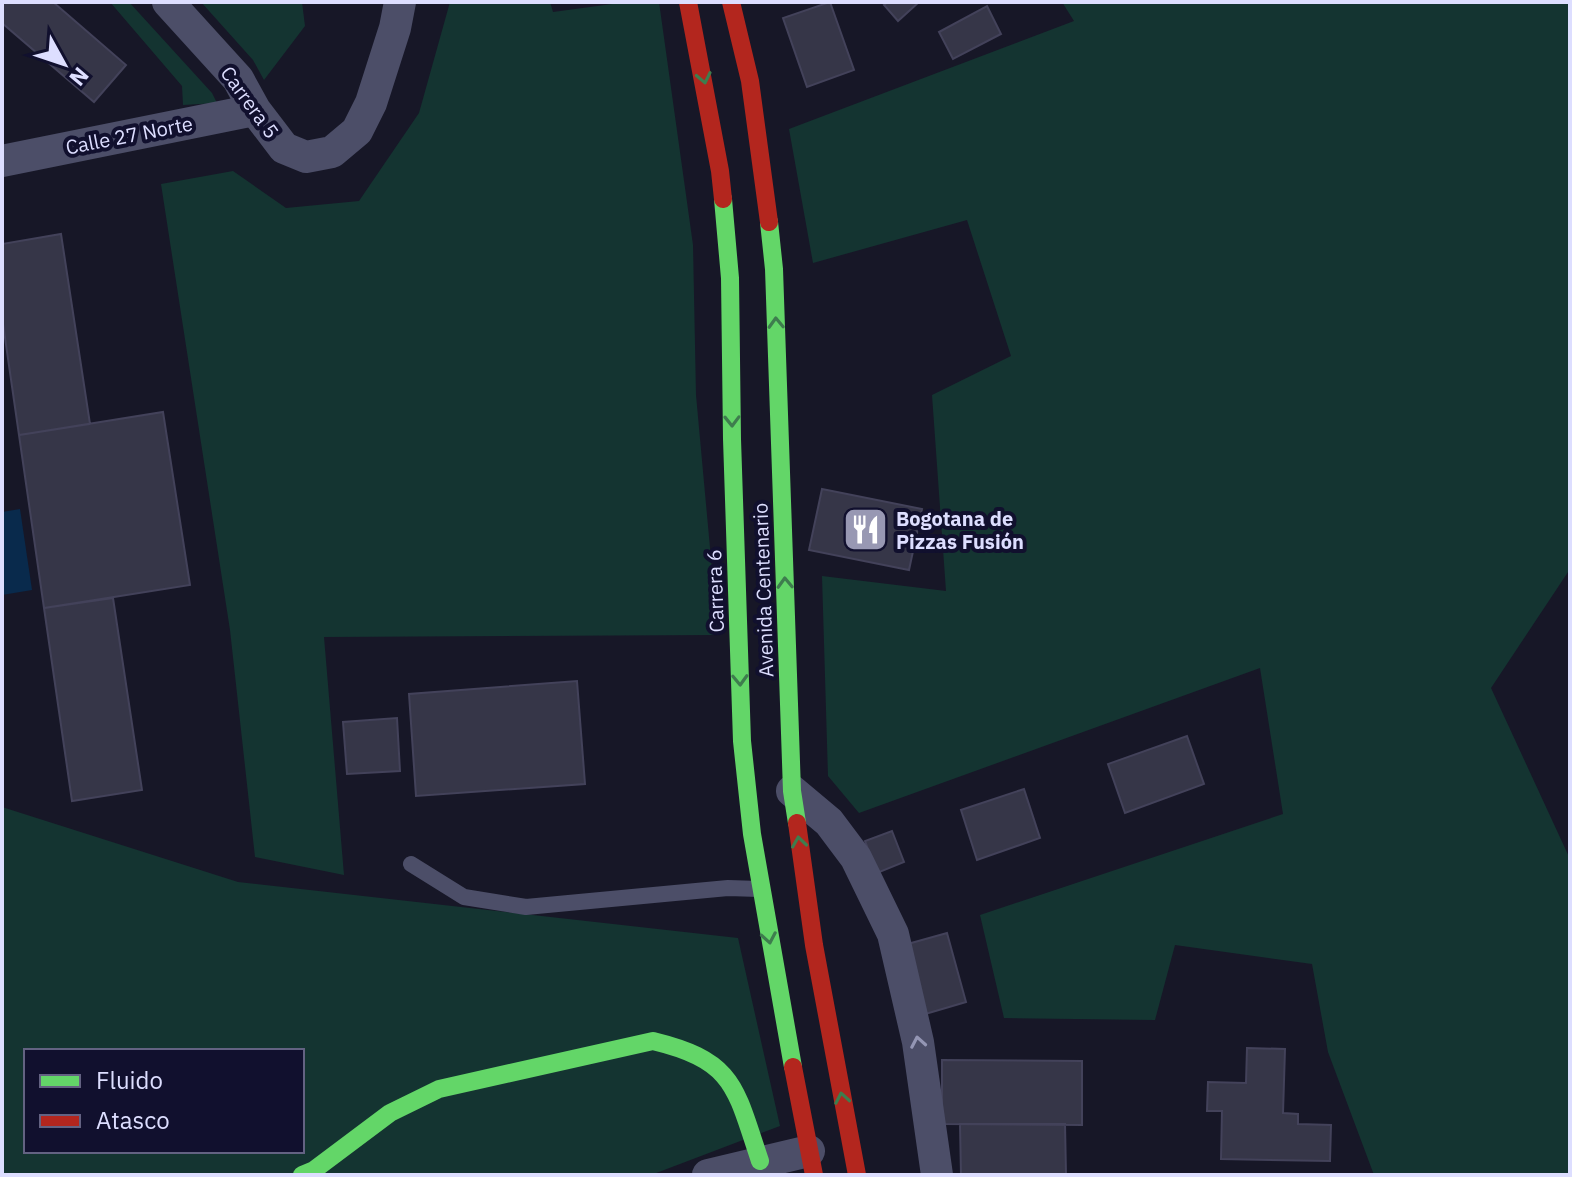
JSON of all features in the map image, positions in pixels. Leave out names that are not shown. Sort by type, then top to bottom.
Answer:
[{"type":"main road","name":"Carrera 6","points":[[688,2],[720,171],[730,278],[742,741],[761,889],[812,1163]]},
{"type":"main road","name":"Avenida Centenario","points":[[731,2],[750,81],[764,171],[774,269],[792,791],[814,945],[857,1175]]},
{"type":"main road","points":[[302,1175],[314,1170],[390,1113],[439,1089],[653,1041],[686,1047],[713,1063],[733,1084],[760,1161]]},
{"type":"street","name":"Carrera 5","points":[[168,2],[238,79],[255,110],[295,152],[332,152],[357,131],[371,103],[400,2]]},
{"type":"street","name":"Calle 27 Norte","points":[[2,161],[255,110]]},
{"type":"street","points":[[792,791],[829,822],[856,858],[893,934],[918,1042],[937,1175]]},
{"type":"street","points":[[708,1175],[760,1161],[812,1163]]},
{"type":"lane","points":[[411,864],[464,897],[526,907],[728,888],[761,889]]},
{"type":"green space","points":[[110,2],[129,2],[212,93],[217,103],[183,105],[182,86]]},
{"type":"green space","points":[[201,2],[302,2],[305,26],[264,80],[253,60]]},
{"type":"green space","points":[[450,2],[550,2],[553,12],[627,2],[659,2],[693,245],[696,395],[718,635],[324,637],[344,875],[255,857],[230,630],[161,184],[233,171],[286,208],[359,201],[419,113]]},
{"type":"green space","points":[[1062,2],[1570,2],[1570,569],[1491,688],[1570,859],[1570,1175],[1374,1175],[1328,1052],[1312,964],[1175,945],[1155,1020],[1004,1018],[980,915],[1283,814],[1260,668],[859,813],[828,776],[822,576],[946,591],[932,395],[1011,356],[967,220],[813,263],[789,129],[1074,21]]},
{"type":"green space","points":[[2,807],[238,882],[738,938],[780,1126],[651,1175],[2,1175]]},
{"type":"water","points":[[20,509],[32,590],[2,595],[2,512]]},
{"type":"building","points":[[2,2],[53,2],[126,65],[94,102],[2,23]]},
{"type":"building","points":[[830,2],[854,70],[807,87],[783,18]]},
{"type":"building","points":[[888,2],[919,2],[898,21],[884,5]]},
{"type":"building","points":[[987,6],[1001,34],[953,59],[939,32]]},
{"type":"building","points":[[61,234],[90,424],[19,435],[2,317],[2,244]]},
{"type":"building","points":[[163,412],[190,585],[44,608],[19,435]]},
{"type":"building","name":"Bogotana de Pizzas Fusión","points":[[822,489],[922,509],[909,570],[809,550]]},
{"type":"building","points":[[113,598],[142,790],[72,801],[44,608]]},
{"type":"building","points":[[577,681],[585,784],[416,796],[409,694]]},
{"type":"building","points":[[397,718],[400,771],[347,774],[343,722]]},
{"type":"building","points":[[1187,736],[1204,784],[1125,813],[1108,764]]},
{"type":"building","points":[[1024,789],[1040,838],[977,860],[961,810]]},
{"type":"building","points":[[892,831],[904,862],[877,873],[865,841]]},
{"type":"building","points":[[947,933],[966,1002],[922,1015],[904,945]]},
{"type":"building","points":[[1247,1048],[1285,1049],[1283,1113],[1298,1114],[1298,1124],[1331,1125],[1330,1161],[1221,1159],[1222,1111],[1207,1111],[1208,1082],[1246,1083]]},
{"type":"building","points":[[942,1060],[1082,1061],[1082,1125],[942,1124]]},
{"type":"building","points":[[960,1124],[1065,1124],[1066,1175],[961,1175]]},
{"type":"traffic: fast","points":[[723,199],[730,278],[742,741],[752,834],[793,1067]]},
{"type":"traffic: fast","points":[[769,222],[774,269],[792,791],[797,823]]},
{"type":"traffic: fast","points":[[302,1175],[314,1170],[390,1113],[439,1089],[653,1041],[701,1058],[728,1081],[737,1096],[760,1161]]},
{"type":"traffic: jam","points":[[688,2],[723,199]]},
{"type":"traffic: jam","points":[[731,2],[750,81],[769,222]]},
{"type":"traffic: jam","points":[[797,823],[814,945],[857,1175]]},
{"type":"traffic: jam","points":[[793,1067],[814,1175]]},
{"type":"place","name":"Bogotana de Pizzas Fusión","points":[[865,530]]}]
